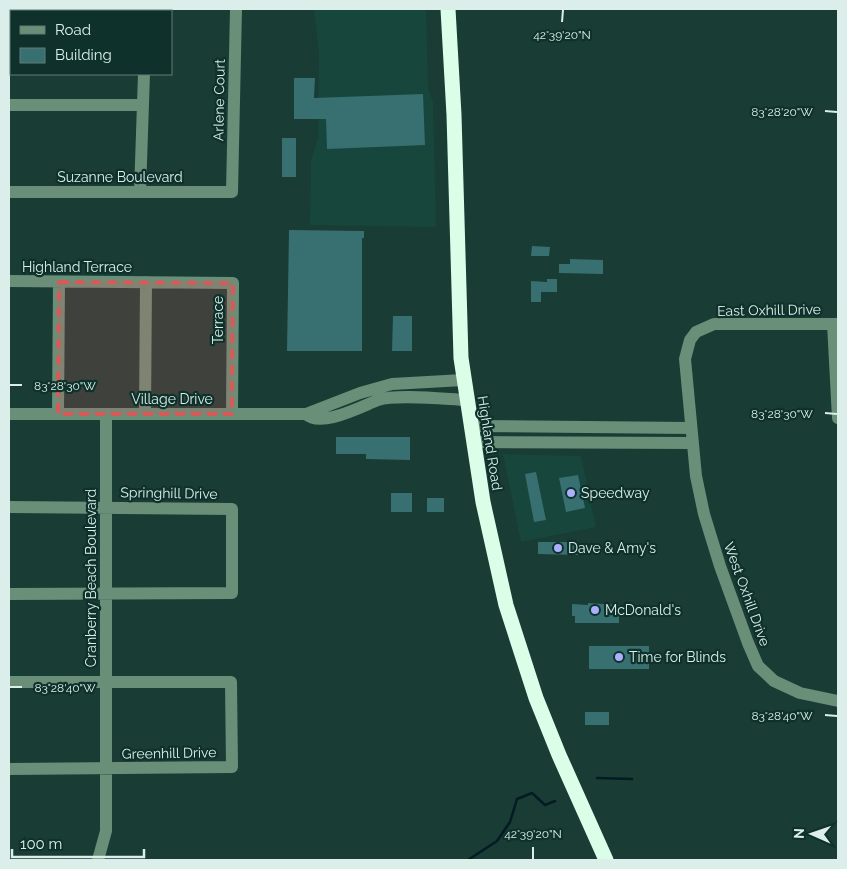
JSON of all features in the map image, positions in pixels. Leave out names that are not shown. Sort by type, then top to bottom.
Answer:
[{"type":"highway","name":"Highland Road","points":[[448,9],[463,380],[472,442],[491,542],[511,624],[548,728],[606,860]]},
{"type":"street","name":"Arlene Court","points":[[232,192],[236,9]]},
{"type":"street","points":[[140,192],[144,75]]},
{"type":"street","points":[[9,105],[143,105]]},
{"type":"street","name":"Suzanne Boulevard","points":[[9,192],[232,192]]},
{"type":"street","name":"Highland Terrace","points":[[9,281],[146,282]]},
{"type":"street","points":[[58,414],[59,282]]},
{"type":"street","points":[[146,282],[146,414]]},
{"type":"street","name":"Terrace","points":[[146,282],[233,283],[232,414]]},
{"type":"street","name":"East Oxhill Drive","points":[[692,443],[685,359],[690,340],[696,332],[714,324],[836,324]]},
{"type":"street","points":[[836,324],[838,418]]},
{"type":"street","name":"Village Drive","points":[[9,414],[306,414],[360,393],[392,384],[463,380]]},
{"type":"street","name":"Village Drive","points":[[306,414],[310,418],[326,419],[380,399],[466,400]]},
{"type":"street","name":"Cranberry Beach Boulevard","points":[[98,860],[106,831],[106,414]]},
{"type":"street","points":[[470,426],[690,428]]},
{"type":"street","points":[[550,427],[551,441]]},
{"type":"street","points":[[589,427],[590,443]]},
{"type":"street","points":[[472,442],[692,443]]},
{"type":"street","name":"West Oxhill Drive","points":[[692,443],[704,514],[748,643],[758,666],[774,681],[800,693],[838,701]]},
{"type":"street","points":[[9,507],[106,507]]},
{"type":"street","name":"Springhill Drive","points":[[106,507],[232,509],[232,593],[106,594]]},
{"type":"street","points":[[9,594],[106,594]]},
{"type":"street","points":[[9,682],[106,682]]},
{"type":"street","name":"Greenhill Drive","points":[[106,682],[231,682],[232,767],[106,768]]},
{"type":"street","points":[[9,769],[106,768]]},
{"type":"highlighted area","points":[[59,282],[233,283],[232,414],[58,414]]},
{"type":"shaded area","points":[[314,9],[426,9],[428,88],[433,102],[436,227],[310,225],[311,160],[318,139],[319,53]]},
{"type":"shaded area","points":[[503,454],[581,456],[596,527],[521,542]]},
{"type":"building","points":[[294,78],[315,78],[314,98],[423,94],[425,145],[327,149],[326,119],[294,119]]},
{"type":"building","points":[[282,138],[296,138],[296,177],[282,177]]},
{"type":"building","points":[[289,230],[364,231],[364,238],[362,238],[362,351],[287,351]]},
{"type":"building","points":[[532,246],[550,247],[549,256],[531,256]]},
{"type":"building","points":[[570,259],[603,260],[603,274],[559,273],[559,264],[570,264]]},
{"type":"building","points":[[547,279],[557,279],[557,292],[541,292],[541,302],[531,302],[531,281],[547,282]]},
{"type":"building","points":[[393,316],[412,316],[412,351],[392,351]]},
{"type":"building","points":[[336,437],[410,437],[410,460],[366,459],[366,454],[336,454]]},
{"type":"building","points":[[536,472],[546,520],[534,522],[525,474]]},
{"type":"building","points":[[578,475],[585,508],[566,512],[559,478]]},
{"type":"building","points":[[391,493],[412,493],[412,512],[391,512]]},
{"type":"building","points":[[427,498],[444,498],[444,512],[427,512]]},
{"type":"building","name":"Dave & Amy's","points":[[538,542],[578,542],[578,555],[538,554]]},
{"type":"building","name":"McDonald's","points":[[588,603],[619,605],[619,623],[575,623],[575,616],[572,616],[572,604],[588,605]]},
{"type":"building","name":"Time for Blinds","points":[[589,646],[649,646],[649,669],[589,669]]},
{"type":"building","points":[[585,712],[609,712],[609,725],[585,725]]},
{"type":"waterway","points":[[597,778],[632,779]]},
{"type":"waterway","points":[[468,860],[497,841],[510,822],[517,799],[532,793],[545,805],[555,801]]},
{"type":"place","name":"Speedway","points":[[571,493]]},
{"type":"place","name":"Dave & Amy's","points":[[558,548]]},
{"type":"place","name":"McDonald's","points":[[595,610]]},
{"type":"place","name":"Time for Blinds","points":[[619,657]]}]
